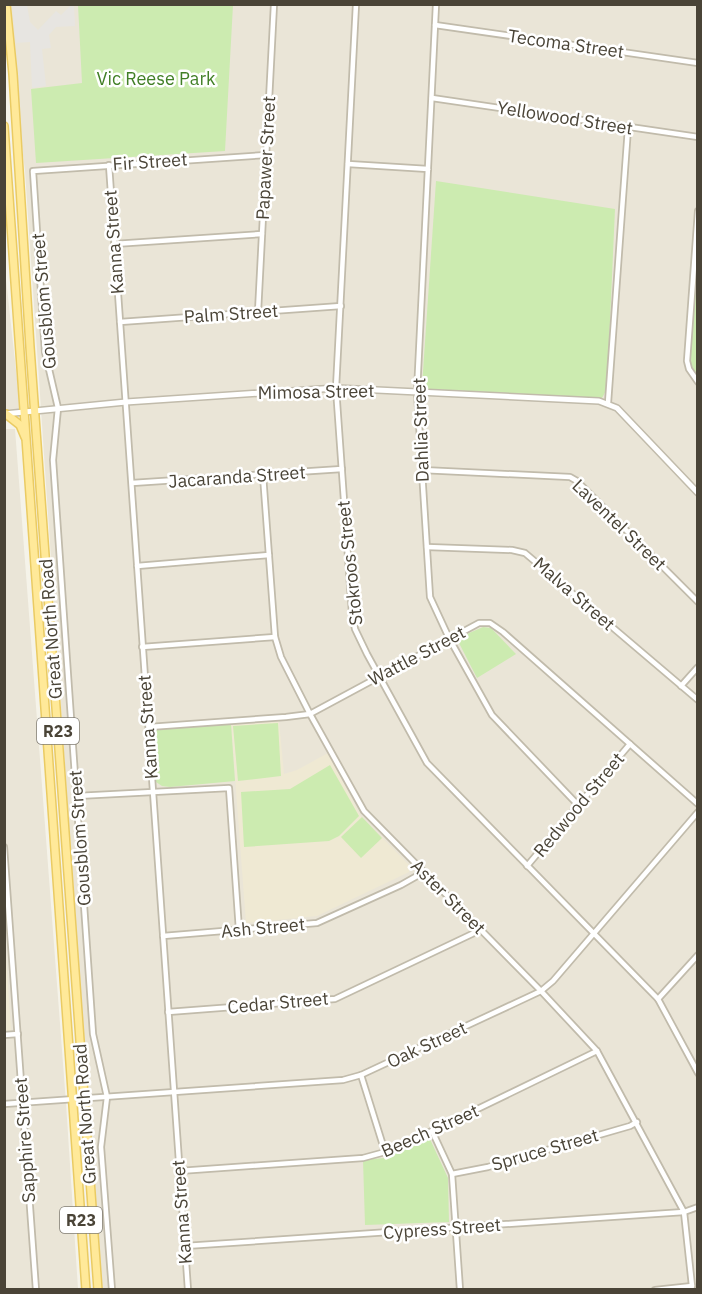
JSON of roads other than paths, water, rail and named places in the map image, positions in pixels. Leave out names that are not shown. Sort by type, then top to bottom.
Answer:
[{"type":"main road","name":"Great North Road","points":[[6,4],[13,74],[98,1290]]},
{"type":"main road","name":"Great North Road","points":[[4,126],[86,1290]]},
{"type":"main road","points":[[5,414],[20,425],[28,442]]},
{"type":"main road","points":[[43,668],[54,667]]},
{"type":"street","name":"Papawer Street","points":[[258,312],[274,4]]},
{"type":"street","name":"Stokroos Street","points":[[356,4],[336,388],[353,622],[379,676],[427,763],[658,999],[698,1073]]},
{"type":"street","name":"Dahlia Street","points":[[436,4],[417,392],[430,597],[449,638],[492,715],[578,805]]},
{"type":"street","name":"Tecoma Street","points":[[435,25],[698,63]]},
{"type":"street","name":"Yellowood Street","points":[[432,98],[698,137]]},
{"type":"street","points":[[628,128],[608,403],[617,408],[698,493]]},
{"type":"street","name":"Fir Street","points":[[33,171],[266,156]]},
{"type":"street","points":[[348,164],[428,170]]},
{"type":"street","name":"Kanna Street","points":[[109,165],[188,1290]]},
{"type":"street","name":"Gousblom Street","points":[[33,171],[45,352],[58,408],[53,460],[94,1044],[107,1097],[101,1147],[112,1290]]},
{"type":"street","points":[[698,211],[687,360],[689,369],[698,382]]},
{"type":"street","points":[[114,244],[262,234]]},
{"type":"street","name":"Palm Street","points":[[120,322],[341,306]]},
{"type":"street","name":"Mimosa Street","points":[[5,414],[126,402],[336,388],[608,403]]},
{"type":"street","name":"Jacaranda Street","points":[[132,483],[342,470]]},
{"type":"street","name":"Laventel Street","points":[[422,470],[573,478],[698,602]]},
{"type":"street","name":"Aster Street","points":[[263,475],[275,637],[281,657],[310,714],[364,811],[597,1051],[684,1212],[695,1287]]},
{"type":"street","name":"Malva Street","points":[[427,547],[512,550],[525,553],[698,700]]},
{"type":"street","points":[[137,566],[269,555]]},
{"type":"street","name":"Wattle Street","points":[[149,727],[310,714],[479,623],[494,625],[698,804]]},
{"type":"street","points":[[142,647],[275,637]]},
{"type":"street","points":[[681,686],[698,667]]},
{"type":"street","name":"Redwood Street","points":[[527,866],[630,744]]},
{"type":"street","points":[[77,796],[229,788],[239,930]]},
{"type":"street","name":"Oak Street","points":[[4,1104],[343,1080],[361,1075],[541,991],[553,981],[698,812]]},
{"type":"street","name":"Sapphire Street","points":[[4,847],[36,1290]]},
{"type":"street","name":"Ash Street","points":[[163,936],[308,925],[321,922],[424,872]]},
{"type":"street","name":"Cedar Street","points":[[168,1012],[338,999],[479,929]]},
{"type":"street","points":[[658,999],[698,955]]},
{"type":"street","points":[[4,1035],[18,1034]]},
{"type":"street","name":"Beech Street","points":[[179,1171],[363,1158],[385,1152],[597,1051]]},
{"type":"street","points":[[361,1075],[385,1152]]},
{"type":"street","name":"Spruce Street","points":[[452,1174],[488,1167],[630,1126],[637,1122]]},
{"type":"street","points":[[432,1131],[452,1174],[460,1290]]},
{"type":"street","name":"Cypress Street","points":[[185,1246],[684,1212],[698,1207]]},
{"type":"street","points":[[655,1290],[695,1287]]},
{"type":"park label","name":"Vic Reese Park","points":[[156,79]]}]
